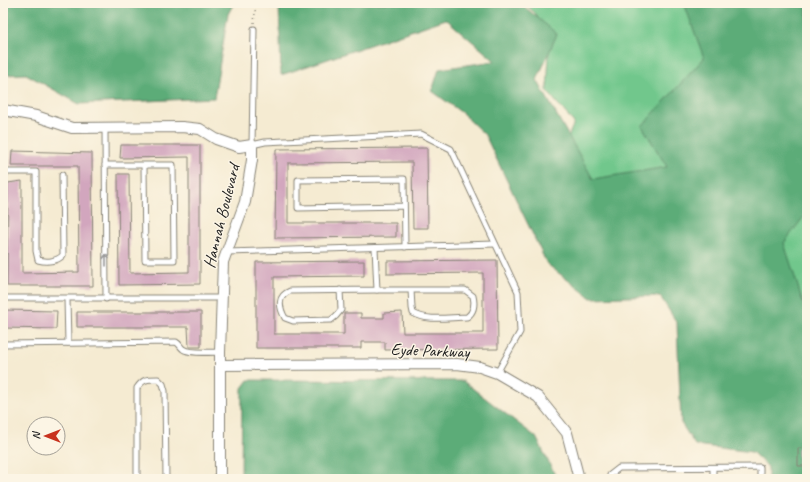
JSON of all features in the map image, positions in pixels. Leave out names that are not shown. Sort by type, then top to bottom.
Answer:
[{"type":"street","name":"Hannah Boulevard","points":[[3,110],[10,110],[36,116],[72,128],[105,129],[182,127],[200,129],[216,139],[239,148],[252,145],[252,160],[245,202],[223,262],[220,352],[220,479]]},
{"type":"street","name":"Eyde Parkway","points":[[220,365],[457,364],[480,367],[497,373],[538,397],[567,433],[579,479]]},
{"type":"lane","points":[[254,29],[252,145],[265,142],[421,134],[452,149],[518,292],[520,332],[497,373]]},
{"type":"lane","points":[[105,129],[106,299]]},
{"type":"lane","points":[[105,165],[144,165],[173,165],[174,260],[145,260],[144,165]]},
{"type":"lane","points":[[3,172],[36,172],[36,251],[38,260],[43,261],[52,261],[61,257],[63,254],[62,175]]},
{"type":"lane","points":[[404,206],[298,208],[298,180],[404,179],[405,247]]},
{"type":"lane","points":[[227,252],[495,244]]},
{"type":"lane","points":[[375,248],[377,290]]},
{"type":"lane","points":[[340,290],[340,310],[331,320],[293,321],[285,318],[280,309],[281,299],[284,293],[290,290],[340,290],[377,290],[411,290],[465,290],[473,296],[474,307],[471,314],[467,317],[419,317],[413,313],[411,290]]},
{"type":"lane","points":[[3,298],[222,298]]},
{"type":"lane","points":[[67,299],[68,343]]},
{"type":"lane","points":[[3,344],[176,342],[180,344],[183,349],[189,352],[220,352]]},
{"type":"lane","points":[[137,479],[137,388],[141,382],[149,379],[158,379],[163,384],[165,391],[166,479]]},
{"type":"lane","points":[[610,479],[610,475],[619,468],[760,467],[760,479]]},
{"type":"lane","points":[[713,468],[713,479]]},
{"type":"path","points":[[254,29],[256,3]]},
{"type":"green space","points":[[3,3],[234,3],[228,14],[214,98],[79,104],[26,74],[3,75]]},
{"type":"green space","points":[[279,3],[520,3],[557,34],[537,80],[593,179],[667,167],[642,126],[704,58],[684,3],[807,3],[807,219],[805,215],[784,243],[807,315],[807,479],[768,479],[768,467],[752,452],[695,445],[681,423],[677,323],[660,296],[591,298],[547,264],[485,135],[462,113],[432,91],[439,69],[495,61],[446,19],[281,75]]},
{"type":"green space","points":[[524,3],[807,3],[807,329],[579,197],[559,158],[574,123],[547,91],[549,54],[537,15]]},
{"type":"green space","points":[[248,380],[463,381],[536,437],[557,479],[241,479],[242,388]]},
{"type":"building","points":[[121,145],[200,145],[200,284],[119,285],[118,174],[129,174],[130,273],[189,272],[189,157],[120,158]]},
{"type":"building","points":[[427,148],[428,228],[413,228],[412,162],[288,163],[288,223],[396,223],[396,237],[275,238],[276,149]]},
{"type":"building","points":[[12,151],[92,153],[93,286],[7,286],[8,183],[22,181],[22,273],[79,272],[78,166],[11,166]]},
{"type":"building","points":[[497,260],[498,349],[385,350],[385,342],[361,342],[361,348],[256,348],[256,262],[364,261],[364,276],[274,277],[274,334],[344,334],[344,313],[361,313],[361,318],[384,318],[384,313],[402,312],[403,333],[483,333],[483,273],[387,274],[387,261]]},
{"type":"building","points":[[3,310],[57,311],[56,329],[3,328]]},
{"type":"building","points":[[77,312],[201,312],[201,347],[189,347],[188,327],[77,327]]},
{"type":"building","points":[[807,447],[807,466],[798,466],[798,448]]}]
